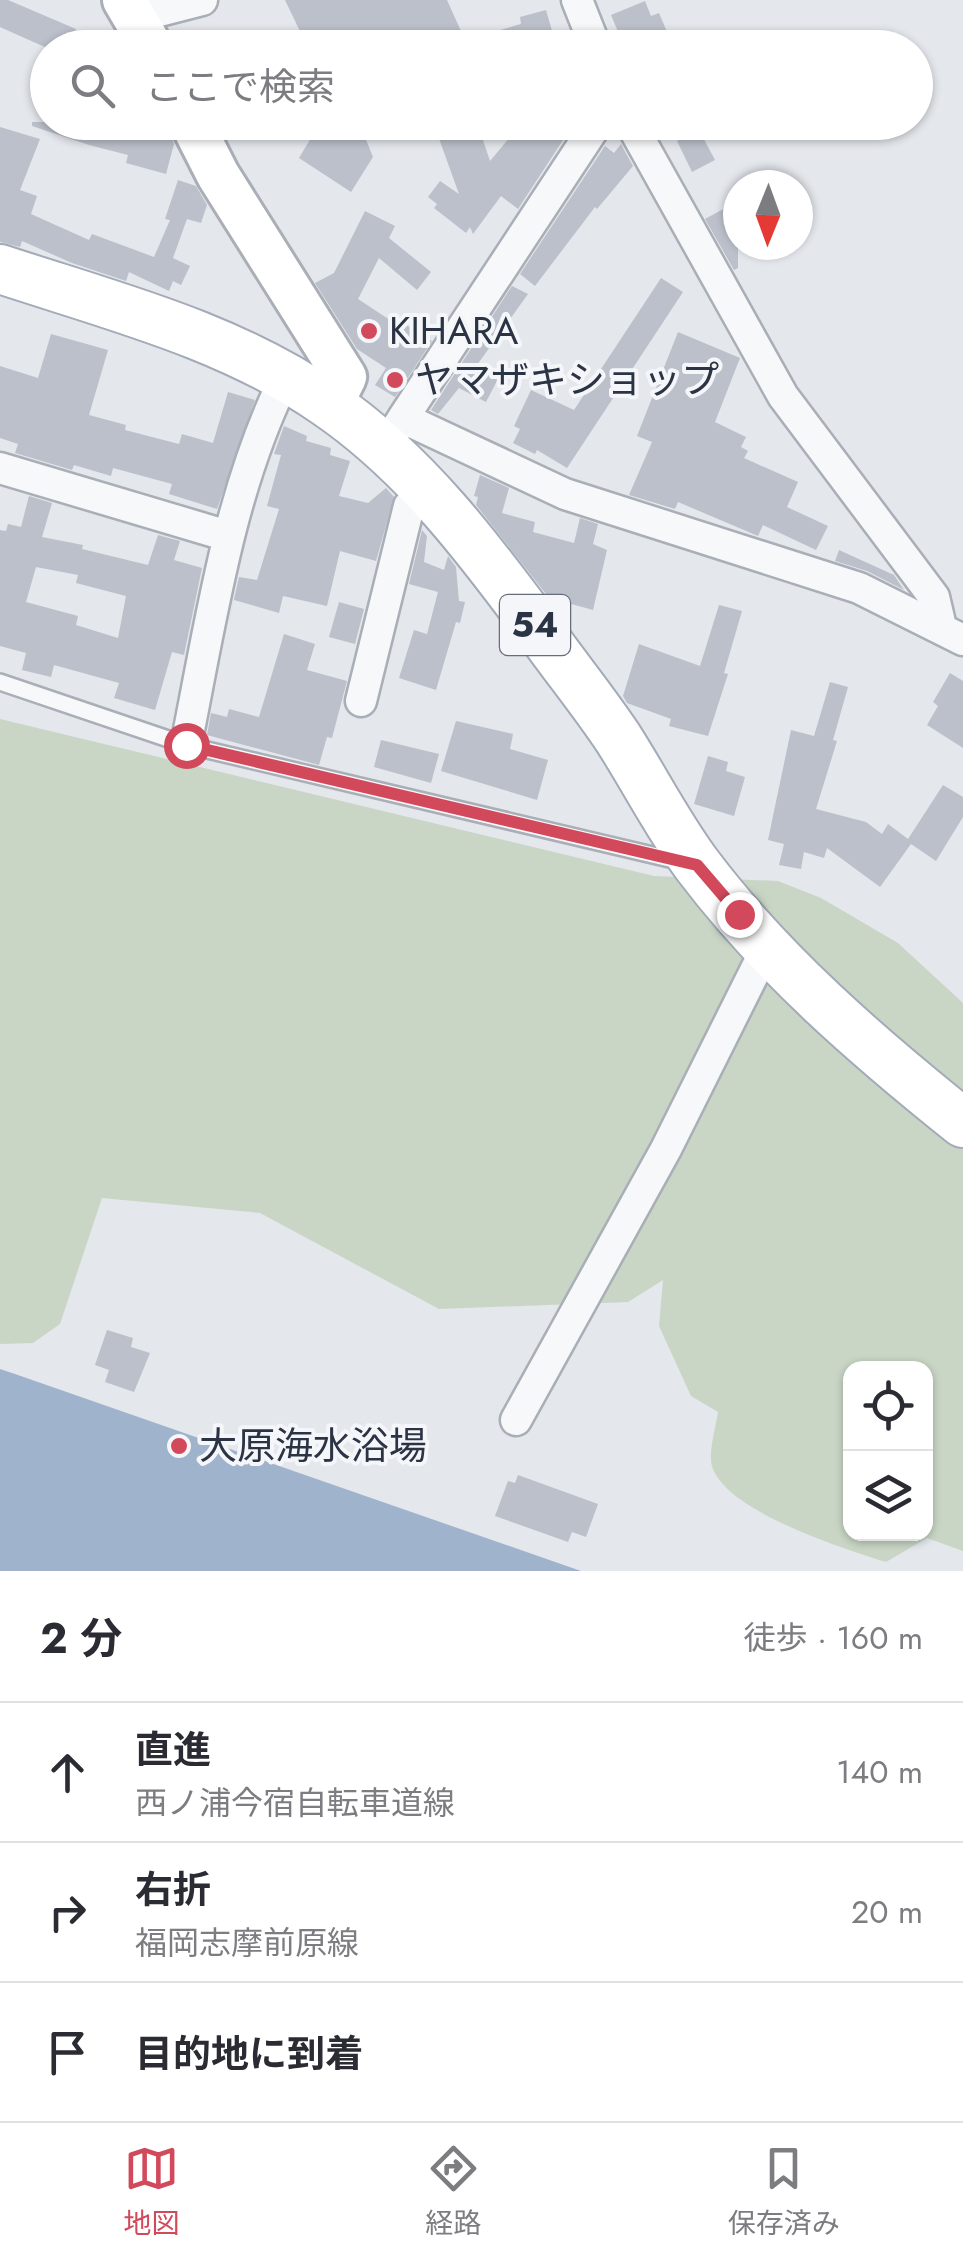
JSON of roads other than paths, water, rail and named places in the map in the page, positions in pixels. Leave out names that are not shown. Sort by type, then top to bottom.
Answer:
[{"type":"main road","points":[[200,140],[218,175],[345,377],[331,405]]},
{"type":"main road","name":"54","points":[[0,269],[248,354],[331,405],[394,433],[428,492],[488,560],[604,719],[697,865],[767,947],[878,1056],[963,1123]]},
{"type":"street","points":[[137,21],[202,0]]},
{"type":"street","points":[[577,0],[589,30]]},
{"type":"street","points":[[586,140],[394,433],[565,494],[860,588],[952,634]]},
{"type":"street","points":[[640,140],[783,396],[934,596],[952,634]]},
{"type":"street","points":[[186,745],[228,536],[286,376]]},
{"type":"street","points":[[0,468],[228,536]]},
{"type":"street","points":[[360,700],[409,506],[428,492]]},
{"type":"street","points":[[516,1420],[666,1148],[767,947]]},
{"type":"lane","points":[[0,682],[186,745],[697,865]]},
{"type":"water","points":[[0,1369],[15,1374],[581,1571],[0,1571]]},
{"type":"place","name":"KIHARA","points":[[369,331]]},
{"type":"place","name":"ヤマザキショップ","points":[[395,380]]},
{"type":"place","name":"大原海水浴場","points":[[179,1446]]}]
